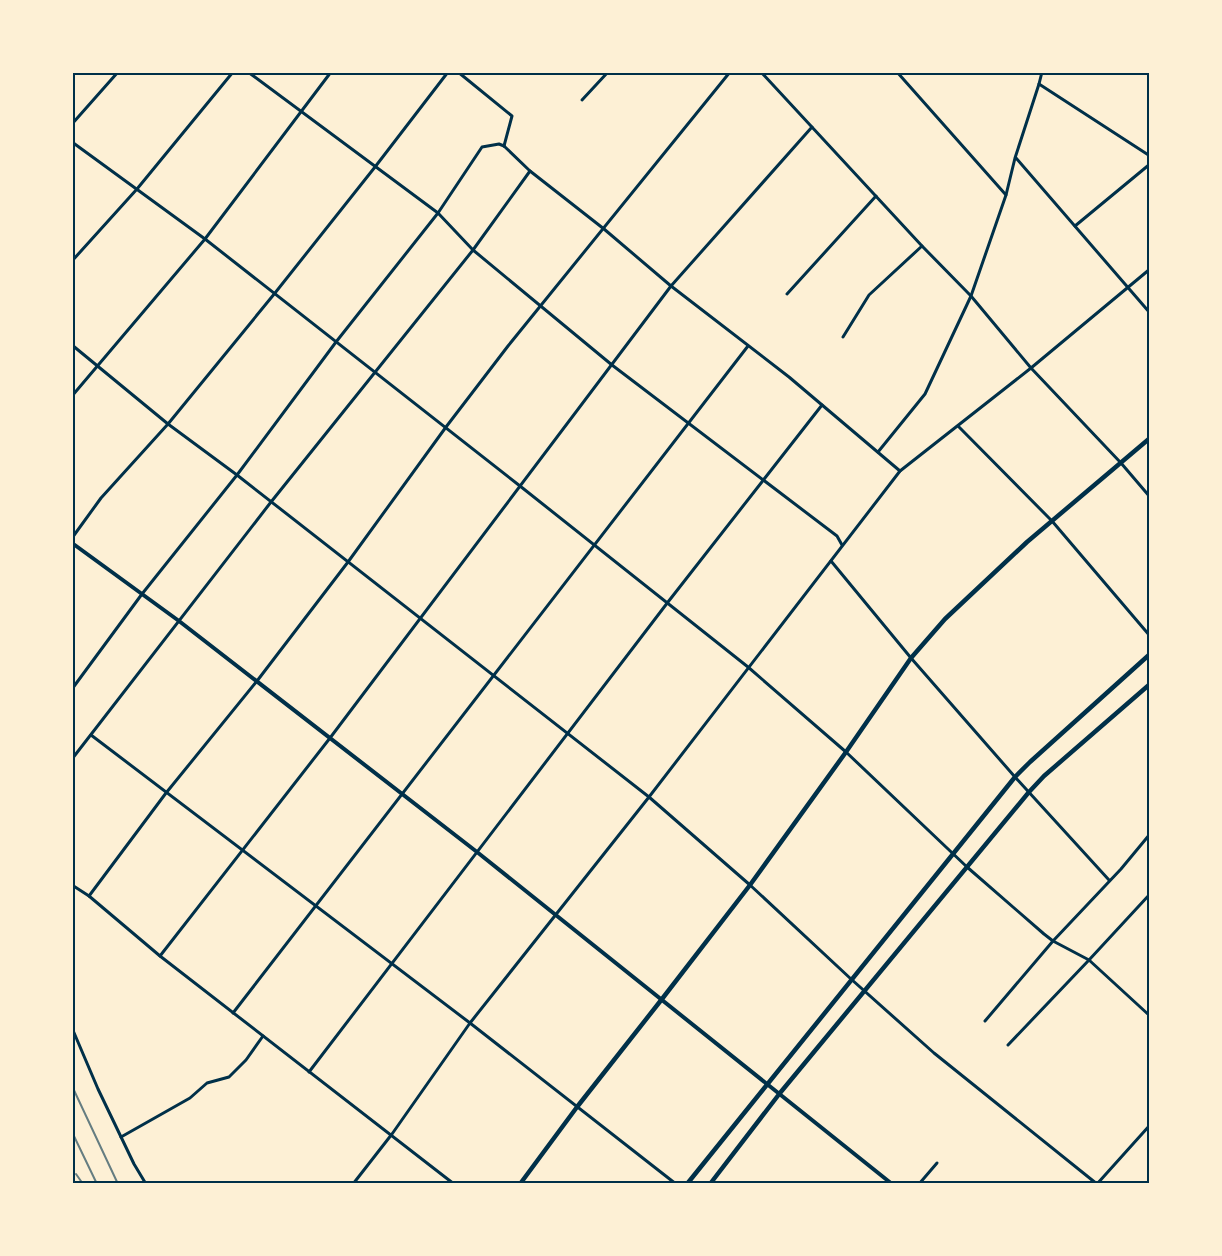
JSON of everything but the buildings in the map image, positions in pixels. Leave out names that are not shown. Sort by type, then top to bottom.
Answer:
[{"type":"main road","points":[[520,1184],[750,885],[911,658],[945,619],[1027,542],[1150,438]]},
{"type":"main road","points":[[687,1184],[1015,777],[1150,654]]},
{"type":"main road","points":[[710,1184],[780,1093],[1029,792],[1044,776],[1150,684]]},
{"type":"street","points":[[72,124],[118,72]]},
{"type":"street","points":[[72,261],[137,189],[233,72]]},
{"type":"street","points":[[248,72],[438,213],[474,250],[612,365],[837,536],[842,545]]},
{"type":"street","points":[[72,396],[205,239],[331,72]]},
{"type":"street","points":[[448,72],[275,294],[168,424],[101,498],[72,541],[477,852],[892,1184]]},
{"type":"street","points":[[458,72],[512,116],[504,146]]},
{"type":"street","points":[[582,100],[608,72]]},
{"type":"street","points":[[89,896],[166,793],[257,681],[348,562],[446,427],[730,72]]},
{"type":"street","points":[[761,72],[971,296],[1031,369],[1121,462],[1150,497]]},
{"type":"street","points":[[897,72],[1006,195]]},
{"type":"street","points":[[877,453],[925,394],[971,296],[1006,195],[1042,72]]},
{"type":"street","points":[[1039,84],[1150,156]]},
{"type":"street","points":[[160,956],[330,738],[671,286],[812,127]]},
{"type":"street","points":[[72,141],[205,239],[668,602],[748,667],[846,752],[967,867],[1053,941],[1089,960],[1150,1016]]},
{"type":"street","points":[[72,689],[142,594],[237,475],[336,342],[438,213],[482,147],[499,144],[504,146],[530,171],[604,229],[671,286],[789,377],[900,471]]},
{"type":"street","points":[[1015,158],[1150,313]]},
{"type":"street","points":[[1075,226],[1150,164]]},
{"type":"street","points":[[72,759],[271,502],[474,250],[530,171]]},
{"type":"street","points":[[787,294],[876,196]]},
{"type":"street","points":[[843,337],[869,295],[922,246]]},
{"type":"street","points":[[353,1184],[392,1134],[470,1023],[649,797],[900,471],[1031,369],[1150,268]]},
{"type":"street","points":[[72,345],[168,424],[237,475],[649,797],[750,885],[934,1053],[1097,1184],[1150,1125]]},
{"type":"street","points":[[233,1013],[748,346]]},
{"type":"street","points":[[309,1072],[568,732],[822,405]]},
{"type":"street","points":[[958,426],[1052,521],[1150,636]]},
{"type":"street","points":[[831,560],[911,658],[1015,777],[1110,880]]},
{"type":"street","points":[[91,735],[470,1023],[676,1184]]},
{"type":"street","points":[[986,1021],[1053,941],[1121,869],[1150,834]]},
{"type":"street","points":[[72,885],[89,896],[160,956],[454,1184]]},
{"type":"street","points":[[1008,1045],[1150,894]]},
{"type":"street","points":[[72,1028],[98,1089],[146,1184]]},
{"type":"street","points":[[122,1137],[190,1098],[207,1083],[229,1077],[246,1060],[263,1036]]},
{"type":"street","points":[[920,1184],[937,1163]]},
{"type":"railway","points":[[72,1086],[118,1184]]},
{"type":"railway","points":[[72,1132],[97,1184]]},
{"type":"railway","points":[[76,1174],[83,1184]]}]
